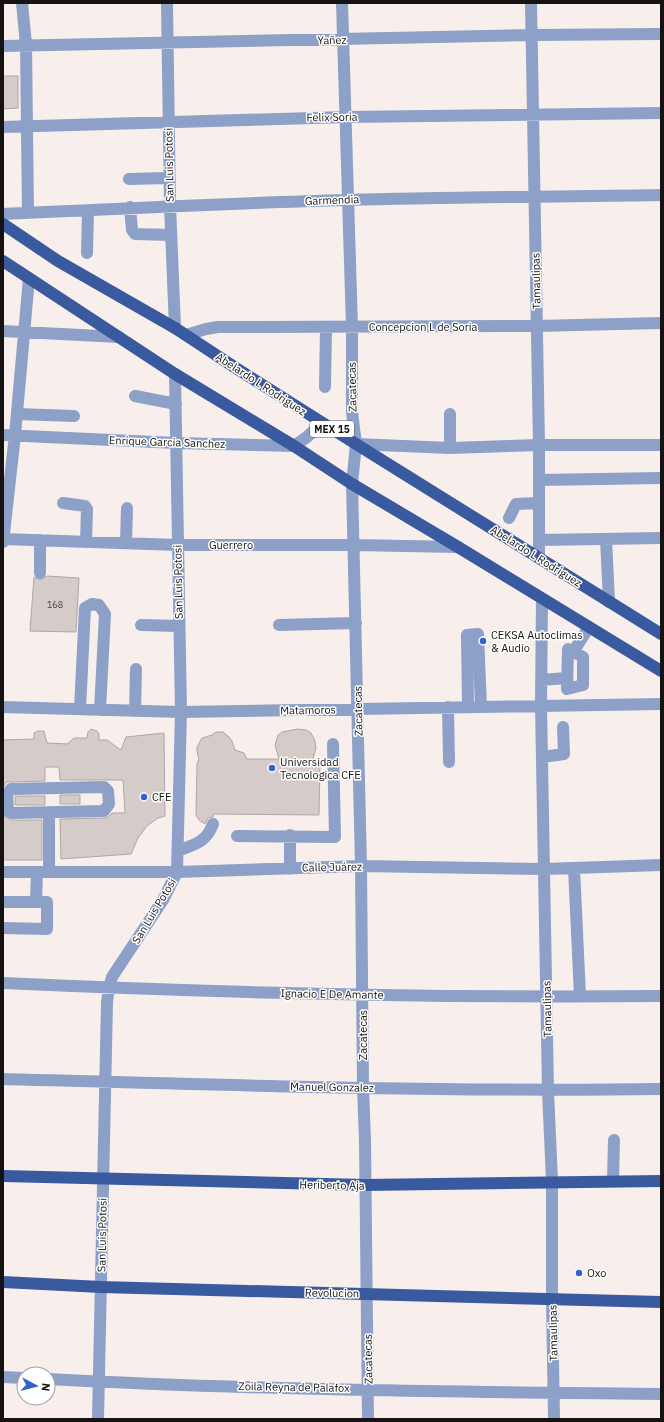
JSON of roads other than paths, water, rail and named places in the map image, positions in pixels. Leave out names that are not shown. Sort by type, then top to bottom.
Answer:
[{"type":"main road","name":"Abelardo L Rodriguez","points":[[3,224],[58,261],[175,328],[322,423],[661,634]]},
{"type":"main road","name":"MEX 15","points":[[3,260],[175,374],[294,446],[352,484],[661,671]]},
{"type":"main road","name":"Heriberto Aja","points":[[3,1176],[103,1180],[365,1185],[661,1181]]},
{"type":"main road","name":"Revolucion","points":[[3,1282],[102,1287],[661,1302]]},
{"type":"street","points":[[22,3],[26,45],[28,213]]},
{"type":"street","name":"San Luis Potosi","points":[[167,3],[169,178],[175,328]]},
{"type":"street","name":"Zacatecas","points":[[342,3],[352,327],[352,412],[356,444],[352,484],[361,866],[363,1088],[369,1389],[368,1419]]},
{"type":"street","name":"Tamaulipas","points":[[531,3],[539,445],[539,558]]},
{"type":"street","name":"Yañez","points":[[3,46],[532,35],[661,34]]},
{"type":"street","name":"Felix Soria","points":[[3,127],[346,117],[661,113]]},
{"type":"street","points":[[129,179],[169,178]]},
{"type":"street","name":"Garmendia","points":[[3,214],[88,211],[170,205],[348,200],[661,195]]},
{"type":"street","points":[[130,207],[132,230],[135,234],[171,235]]},
{"type":"street","points":[[87,253],[88,211]]},
{"type":"street","points":[[3,542],[15,435],[29,278]]},
{"type":"street","name":"Concepcion L de Soria","points":[[186,335],[218,327],[536,326],[661,323]]},
{"type":"street","points":[[325,387],[326,327]]},
{"type":"street","points":[[3,331],[118,337]]},
{"type":"street","name":"San Luis Potosi","points":[[98,1419],[107,1002],[109,988],[112,977],[163,900],[177,872],[181,712],[175,374]]},
{"type":"street","points":[[135,396],[176,404]]},
{"type":"street","points":[[17,414],[74,416]]},
{"type":"street","points":[[450,414],[450,448]]},
{"type":"street","points":[[294,446],[307,437],[322,423]]},
{"type":"street","name":"Enrique Garcia Sanchez","points":[[3,435],[176,443],[294,446]]},
{"type":"street","points":[[356,444],[450,448],[539,445],[661,445]]},
{"type":"street","points":[[539,480],[661,478]]},
{"type":"street","points":[[63,503],[85,506],[87,509],[86,542]]},
{"type":"street","points":[[509,518],[516,504],[539,503]]},
{"type":"street","points":[[126,543],[127,508]]},
{"type":"street","points":[[539,540],[661,538]]},
{"type":"street","name":"Guerrero","points":[[3,539],[178,545],[354,545],[458,547]]},
{"type":"street","points":[[606,539],[609,602]]},
{"type":"street","points":[[40,540],[40,573]]},
{"type":"street","name":"Tamaulipas","points":[[542,599],[541,705],[548,1091],[552,1182],[554,1419]]},
{"type":"street","points":[[80,709],[85,608],[92,604],[99,606],[105,614],[100,710]]},
{"type":"street","points":[[279,625],[356,623]]},
{"type":"street","points":[[141,625],[179,626]]},
{"type":"street","points":[[573,652],[589,627]]},
{"type":"street","points":[[468,707],[467,635],[478,634],[481,706]]},
{"type":"street","points":[[568,649],[583,657],[583,686],[567,689],[567,678],[568,649]]},
{"type":"street","points":[[135,710],[136,669]]},
{"type":"street","points":[[541,680],[567,678]]},
{"type":"street","name":"Matamoros","points":[[3,707],[181,712],[661,704]]},
{"type":"street","points":[[448,707],[449,762]]},
{"type":"street","points":[[542,757],[564,754],[563,727]]},
{"type":"street","points":[[236,836],[290,835],[335,837],[333,744]]},
{"type":"street","points":[[104,787],[108,791],[109,804],[104,811],[49,813],[12,814],[8,811],[8,794],[11,789],[104,787]]},
{"type":"street","points":[[49,813],[49,872]]},
{"type":"street","points":[[178,851],[204,840],[211,831],[213,824]]},
{"type":"street","points":[[290,835],[290,868]]},
{"type":"street","name":"Calle Juárez","points":[[3,872],[177,872],[361,866],[544,869],[661,865]]},
{"type":"street","points":[[574,868],[580,996]]},
{"type":"street","points":[[36,902],[37,872]]},
{"type":"street","points":[[3,902],[47,902],[47,929],[3,928]]},
{"type":"street","name":"Ignacio E De Amante","points":[[3,983],[109,988],[363,995],[661,996]]},
{"type":"street","name":"Manuel Gonzalez","points":[[3,1079],[548,1091],[661,1089]]},
{"type":"street","points":[[613,1181],[614,1140]]},
{"type":"street","points":[[3,1377],[16,1378]]},
{"type":"street","name":"Zoila Reyna de Palafox","points":[[56,1380],[369,1389],[661,1394]]},
{"type":"place","name":"CEKSA Autoclimas & Audio","points":[[483,641]]},
{"type":"place","name":"Universidad Tecnologica CFE","points":[[272,768]]},
{"type":"place","name":"CFE","points":[[144,797]]},
{"type":"place","name":"Oxo","points":[[579,1273]]}]
